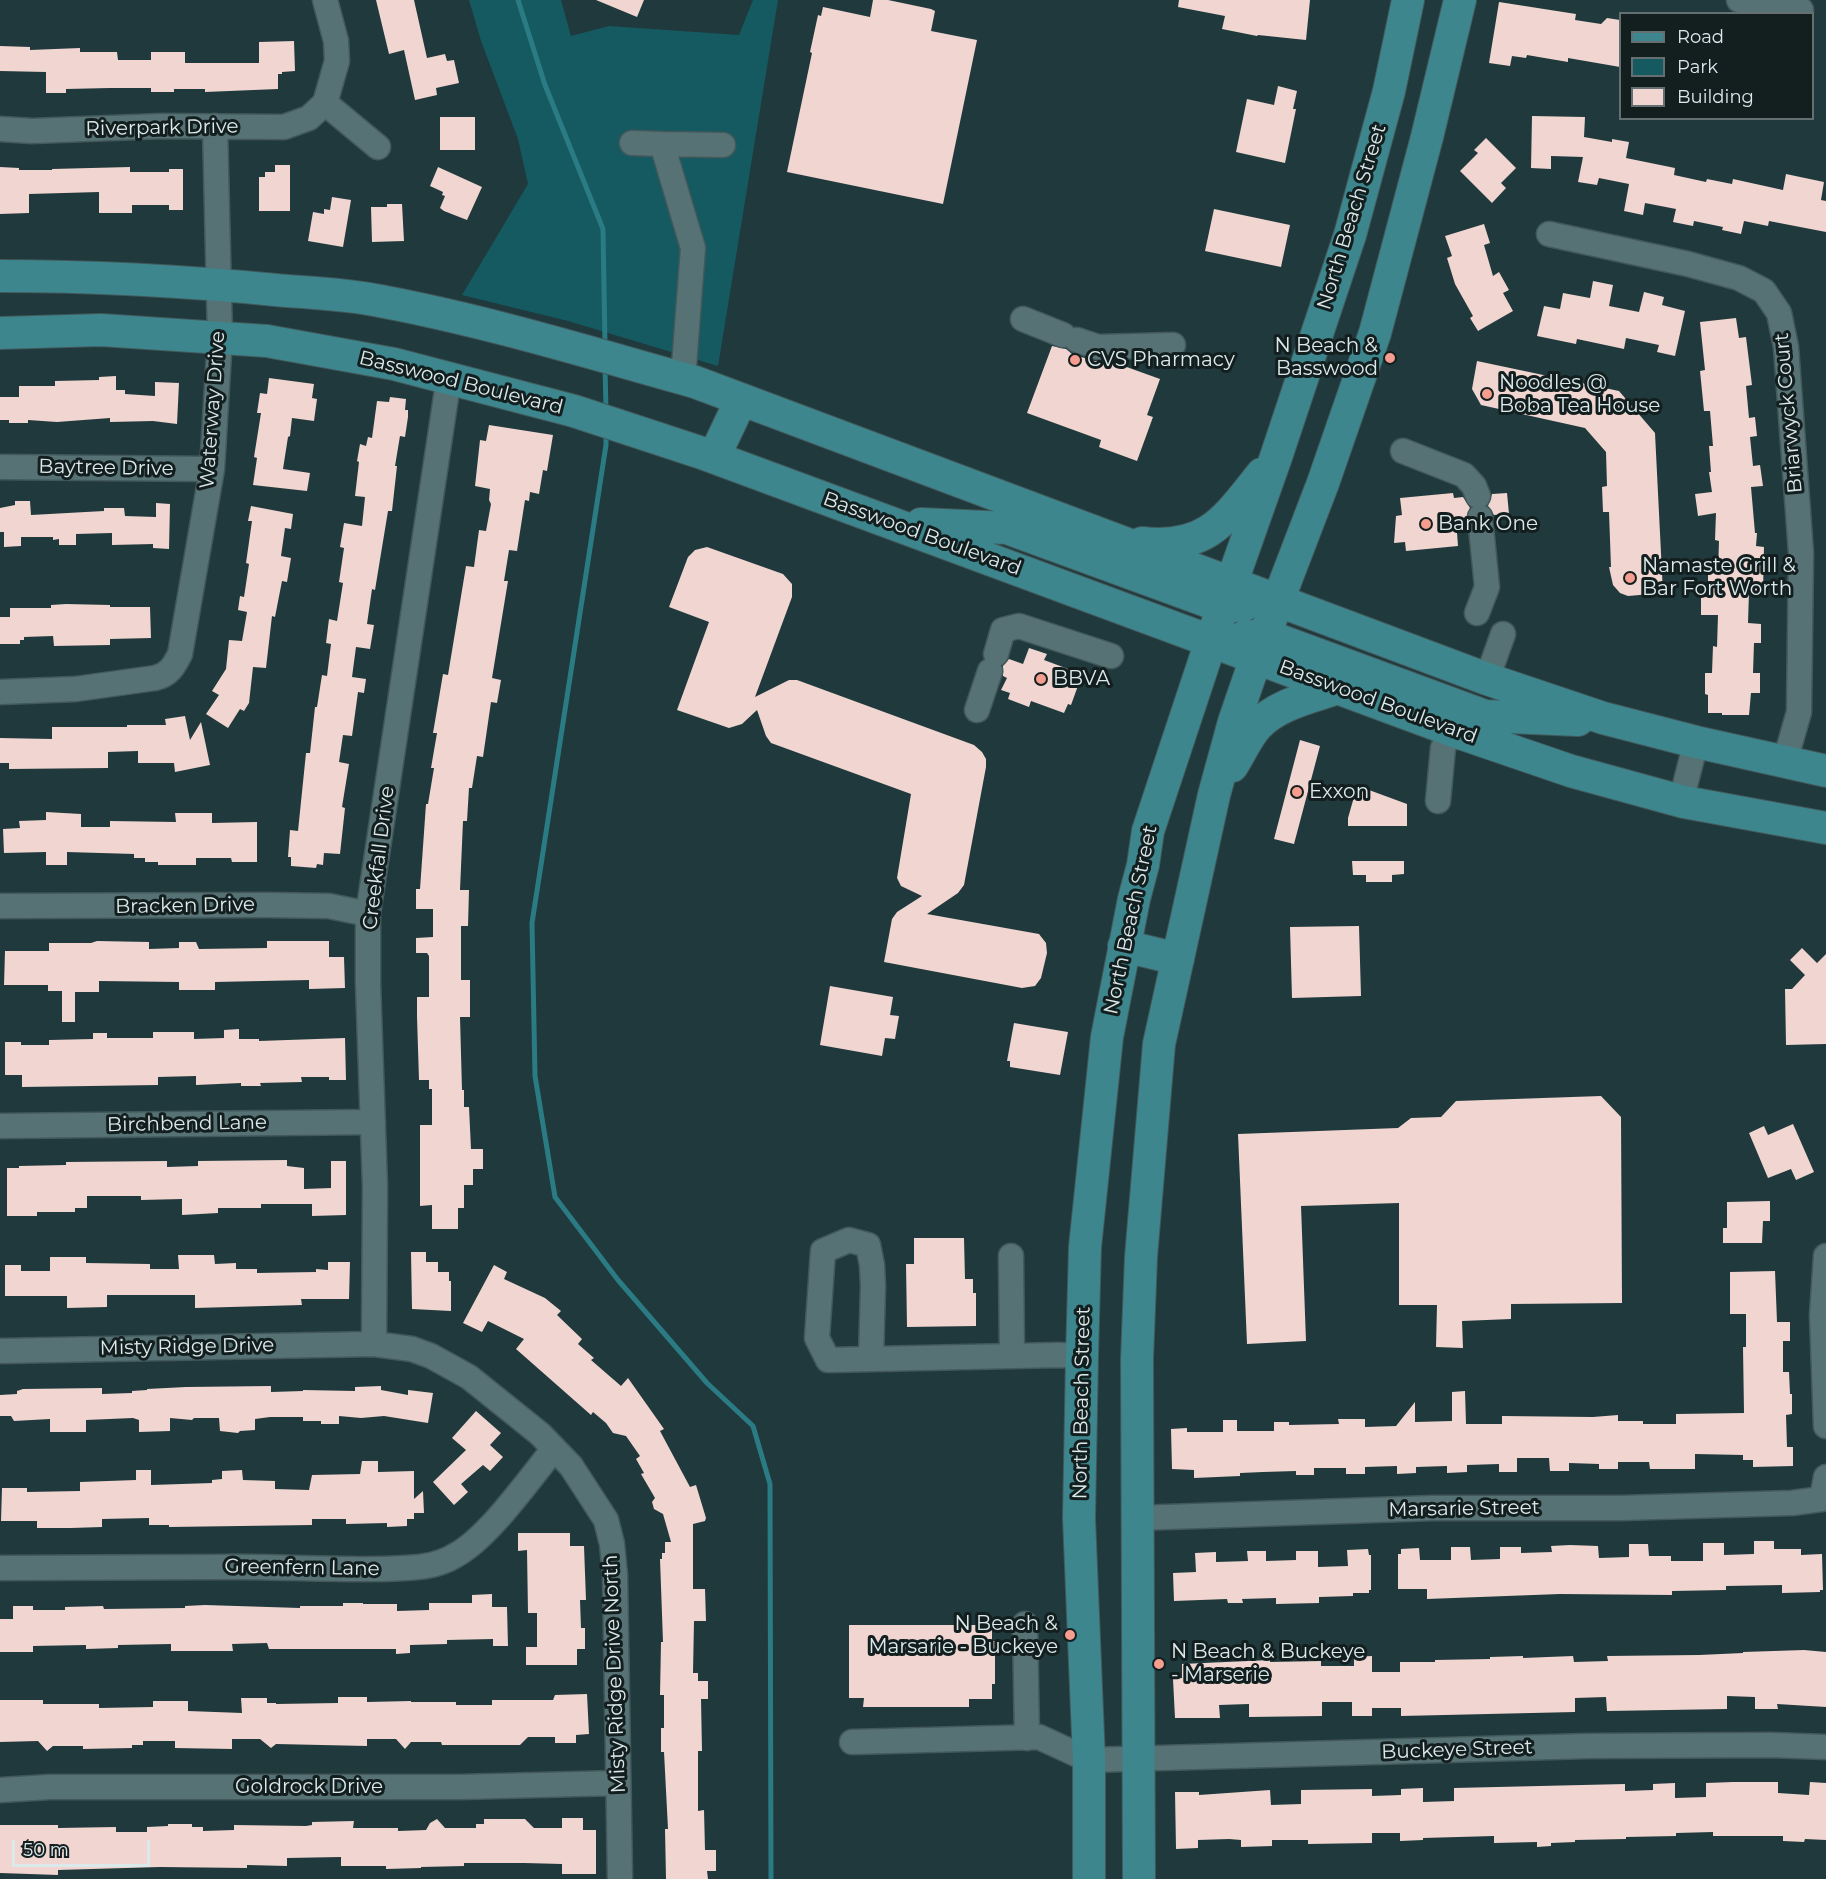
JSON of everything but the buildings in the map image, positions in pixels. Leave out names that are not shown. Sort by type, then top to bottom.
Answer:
[{"type":"main road","name":"North Beach Street","points":[[1089,1879],[1089,1760],[1079,1518],[1082,1356],[1085,1247],[1107,1037],[1148,831],[1210,641],[1276,457],[1350,236],[1383,114],[1408,0]]},
{"type":"main road","points":[[1139,1879],[1137,1359],[1141,1257],[1159,1044],[1214,795],[1234,722],[1323,483],[1375,333],[1460,0]]},
{"type":"main road","points":[[1383,114],[1431,119]]},
{"type":"main road","points":[[0,276],[78,276],[217,284],[378,300],[456,317],[671,375],[741,400],[1118,541],[1227,595]]},
{"type":"main road","name":"Basswood Boulevard","points":[[0,333],[101,330],[267,341],[394,364],[449,377],[574,411],[714,457],[1210,641],[1261,646],[1338,688],[1571,771],[1681,801],[1826,828]]},
{"type":"main road","points":[[714,457],[741,400]]},
{"type":"main road","points":[[1118,541],[1165,546],[1191,541],[1206,534],[1228,516],[1276,457]]},
{"type":"main road","points":[[892,523],[1007,528],[1227,595],[1278,601],[1486,679],[1617,722],[1826,771]]},
{"type":"main road","points":[[1261,646],[1485,716],[1617,722]]},
{"type":"main road","points":[[1214,795],[1258,726],[1295,702],[1338,688]]},
{"type":"main road","points":[[1124,946],[1178,959]]},
{"type":"street","points":[[325,0],[336,41],[337,61],[322,106],[378,147]]},
{"type":"street","points":[[1739,0],[1801,10]]},
{"type":"street","name":"Riverpark Drive","points":[[0,129],[32,132],[163,126],[284,127],[309,118],[322,106]]},
{"type":"street","name":"Waterway Drive","points":[[0,692],[76,689],[155,678],[163,676],[173,668],[180,654],[213,469],[219,337],[214,126]]},
{"type":"street","points":[[632,143],[723,145]]},
{"type":"street","points":[[662,144],[693,248],[671,375]]},
{"type":"street","name":"Briarwyck Court","points":[[1549,234],[1688,264],[1739,278],[1764,291],[1779,313],[1786,347],[1801,553],[1799,712],[1785,761]]},
{"type":"street","points":[[1023,319],[1070,338],[1098,346],[1173,345]]},
{"type":"street","name":"Creekfall Drive","points":[[374,1344],[374,1122],[368,983],[368,914],[449,377]]},
{"type":"street","points":[[1403,451],[1464,475],[1474,486],[1479,506],[1487,587],[1477,613]]},
{"type":"street","name":"Baytree Drive","points":[[0,467],[213,469]]},
{"type":"street","points":[[977,710],[1003,630],[1019,626],[1111,656]]},
{"type":"street","points":[[1486,679],[1503,634]]},
{"type":"street","points":[[1438,801],[1443,748],[1451,730]]},
{"type":"street","points":[[1681,801],[1696,742]]},
{"type":"street","name":"Bracken Drive","points":[[0,906],[318,906],[368,914]]},
{"type":"street","name":"Birchbend Lane","points":[[0,1126],[374,1122]]},
{"type":"street","points":[[871,1359],[872,1265],[868,1245],[849,1240],[823,1251],[818,1338],[828,1360],[1082,1356]]},
{"type":"street","points":[[1011,1256],[1012,1356]]},
{"type":"street","points":[[1826,1256],[1822,1315],[1826,1426]]},
{"type":"street","name":"Misty Ridge Drive","points":[[0,1351],[374,1344]]},
{"type":"street","name":"Misty Ridge Drive North","points":[[374,1344],[412,1349],[431,1356],[469,1377],[540,1434],[571,1466],[606,1520],[612,1544],[615,1575],[620,1879]]},
{"type":"street","name":"Greenfern Lane","points":[[0,1568],[218,1567],[343,1570],[420,1568],[456,1556],[470,1546],[554,1449]]},
{"type":"street","name":"Marsarie Street","points":[[1137,1518],[1434,1508],[1621,1508],[1792,1503],[1822,1499],[1826,1478]]},
{"type":"street","points":[[1025,1624],[1026,1738]]},
{"type":"street","points":[[852,1743],[1039,1737],[1089,1760]]},
{"type":"street","name":"Buckeye Street","points":[[1089,1760],[1588,1746],[1826,1747]]},
{"type":"street","name":"Goldrock Drive","points":[[0,1790],[51,1787],[460,1787],[618,1783]]},
{"type":"green space","points":[[469,0],[561,0],[571,36],[609,26],[739,35],[753,0],[778,0],[718,366],[568,321],[462,295],[528,184],[518,139],[481,41]]},
{"type":"waterway","points":[[518,0],[545,85],[603,229],[605,345]]},
{"type":"waterway","points":[[605,366],[606,411]]},
{"type":"waterway","points":[[606,432],[606,445],[532,923],[535,1076],[555,1197],[618,1280],[707,1383],[753,1426],[770,1484],[771,1879]]},
{"type":"place","name":"N Beach & Basswood","points":[[1390,358]]},
{"type":"place","name":"CVS Pharmacy","points":[[1075,360]]},
{"type":"place","name":"Noodles @ Boba Tea House","points":[[1487,394]]},
{"type":"place","name":"Bank One","points":[[1426,524]]},
{"type":"place","name":"Namaste Grill & Bar Fort Worth","points":[[1630,578]]},
{"type":"place","name":"BBVA","points":[[1041,679]]},
{"type":"place","name":"Exxon","points":[[1297,792]]},
{"type":"place","name":"N Beach & Marsarie - Buckeye","points":[[1070,1635]]},
{"type":"place","name":"N Beach & Buckeye - Marserie","points":[[1159,1664]]}]
